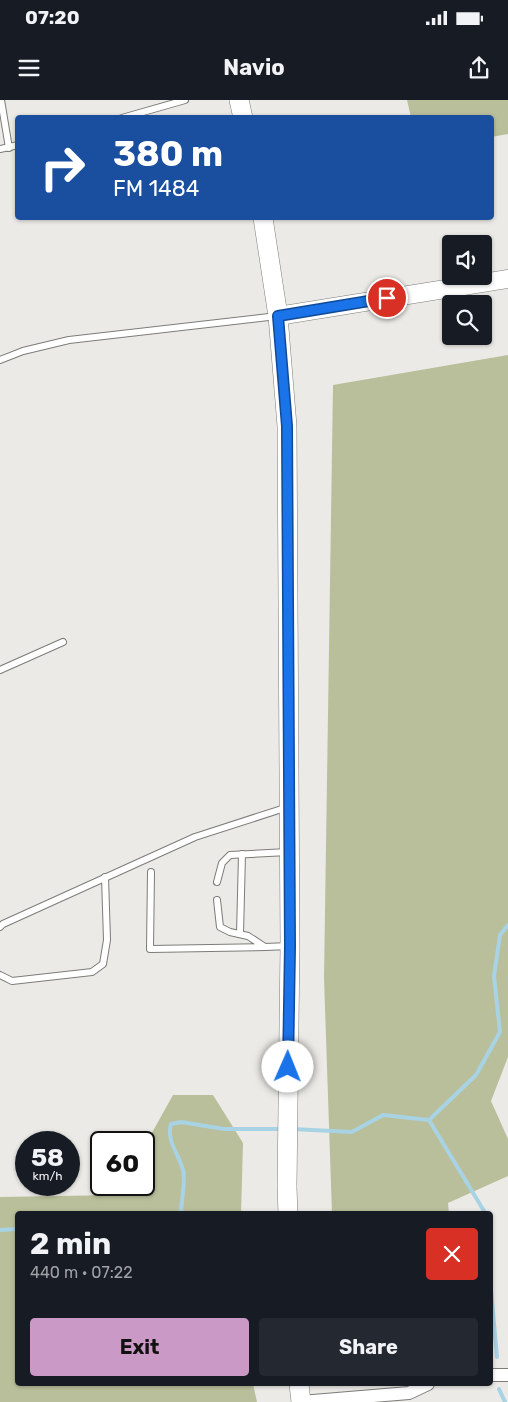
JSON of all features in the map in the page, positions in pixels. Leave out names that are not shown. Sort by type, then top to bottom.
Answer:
[{"type":"main road","points":[[239,100],[243,115]]},
{"type":"main road","points":[[263,220],[278,316],[287,426],[290,946],[288,1211]]},
{"type":"main road","points":[[278,316],[508,279]]},
{"type":"main road","points":[[299,1386],[301,1402]]},
{"type":"street","points":[[493,1375],[508,1376]]},
{"type":"street","points":[[301,1402],[410,1397],[425,1386]]},
{"type":"lane","points":[[1,100],[9,148]]},
{"type":"lane","points":[[132,115],[185,100]]},
{"type":"lane","points":[[0,150],[15,146]]},
{"type":"lane","points":[[0,360],[23,351],[69,340],[278,316]]},
{"type":"lane","points":[[0,670],[63,642]]},
{"type":"lane","points":[[0,927],[195,837],[289,807]]},
{"type":"lane","points":[[216,882],[222,863],[230,855],[289,852]]},
{"type":"lane","points":[[240,934],[242,854]]},
{"type":"lane","points":[[151,872],[150,949],[290,946]]},
{"type":"lane","points":[[0,975],[12,981],[92,972],[103,964],[107,940],[105,877]]},
{"type":"lane","points":[[217,900],[220,927],[230,932],[248,936],[265,947]]},
{"type":"green space","points":[[407,100],[508,100],[508,134],[494,136],[494,115],[411,115]]},
{"type":"green space","points":[[508,355],[508,1057],[491,1101],[508,1139],[508,1176],[448,1203],[449,1211],[332,1211],[324,978],[333,385]]},
{"type":"green space","points":[[173,1095],[213,1095],[243,1143],[241,1211],[15,1211],[15,1386],[253,1386],[257,1402],[0,1402],[0,1197],[155,1196],[155,1131],[153,1131]]},
{"type":"waterway","points":[[429,1120],[476,1075],[500,1032],[494,976],[500,935],[508,925]]},
{"type":"waterway","points":[[292,1129],[352,1132],[383,1115],[429,1120]]},
{"type":"waterway","points":[[429,1120],[484,1211]]},
{"type":"waterway","points":[[181,1211],[184,1174],[170,1136],[171,1124],[181,1122],[224,1129],[283,1129]]},
{"type":"waterway","points":[[0,1230],[15,1229]]},
{"type":"waterway","points":[[493,1312],[497,1357]]},
{"type":"waterway","points":[[499,1389],[505,1402]]},
{"type":"route","points":[[288,1067],[290,946],[287,426],[278,316],[387,298]]}]
